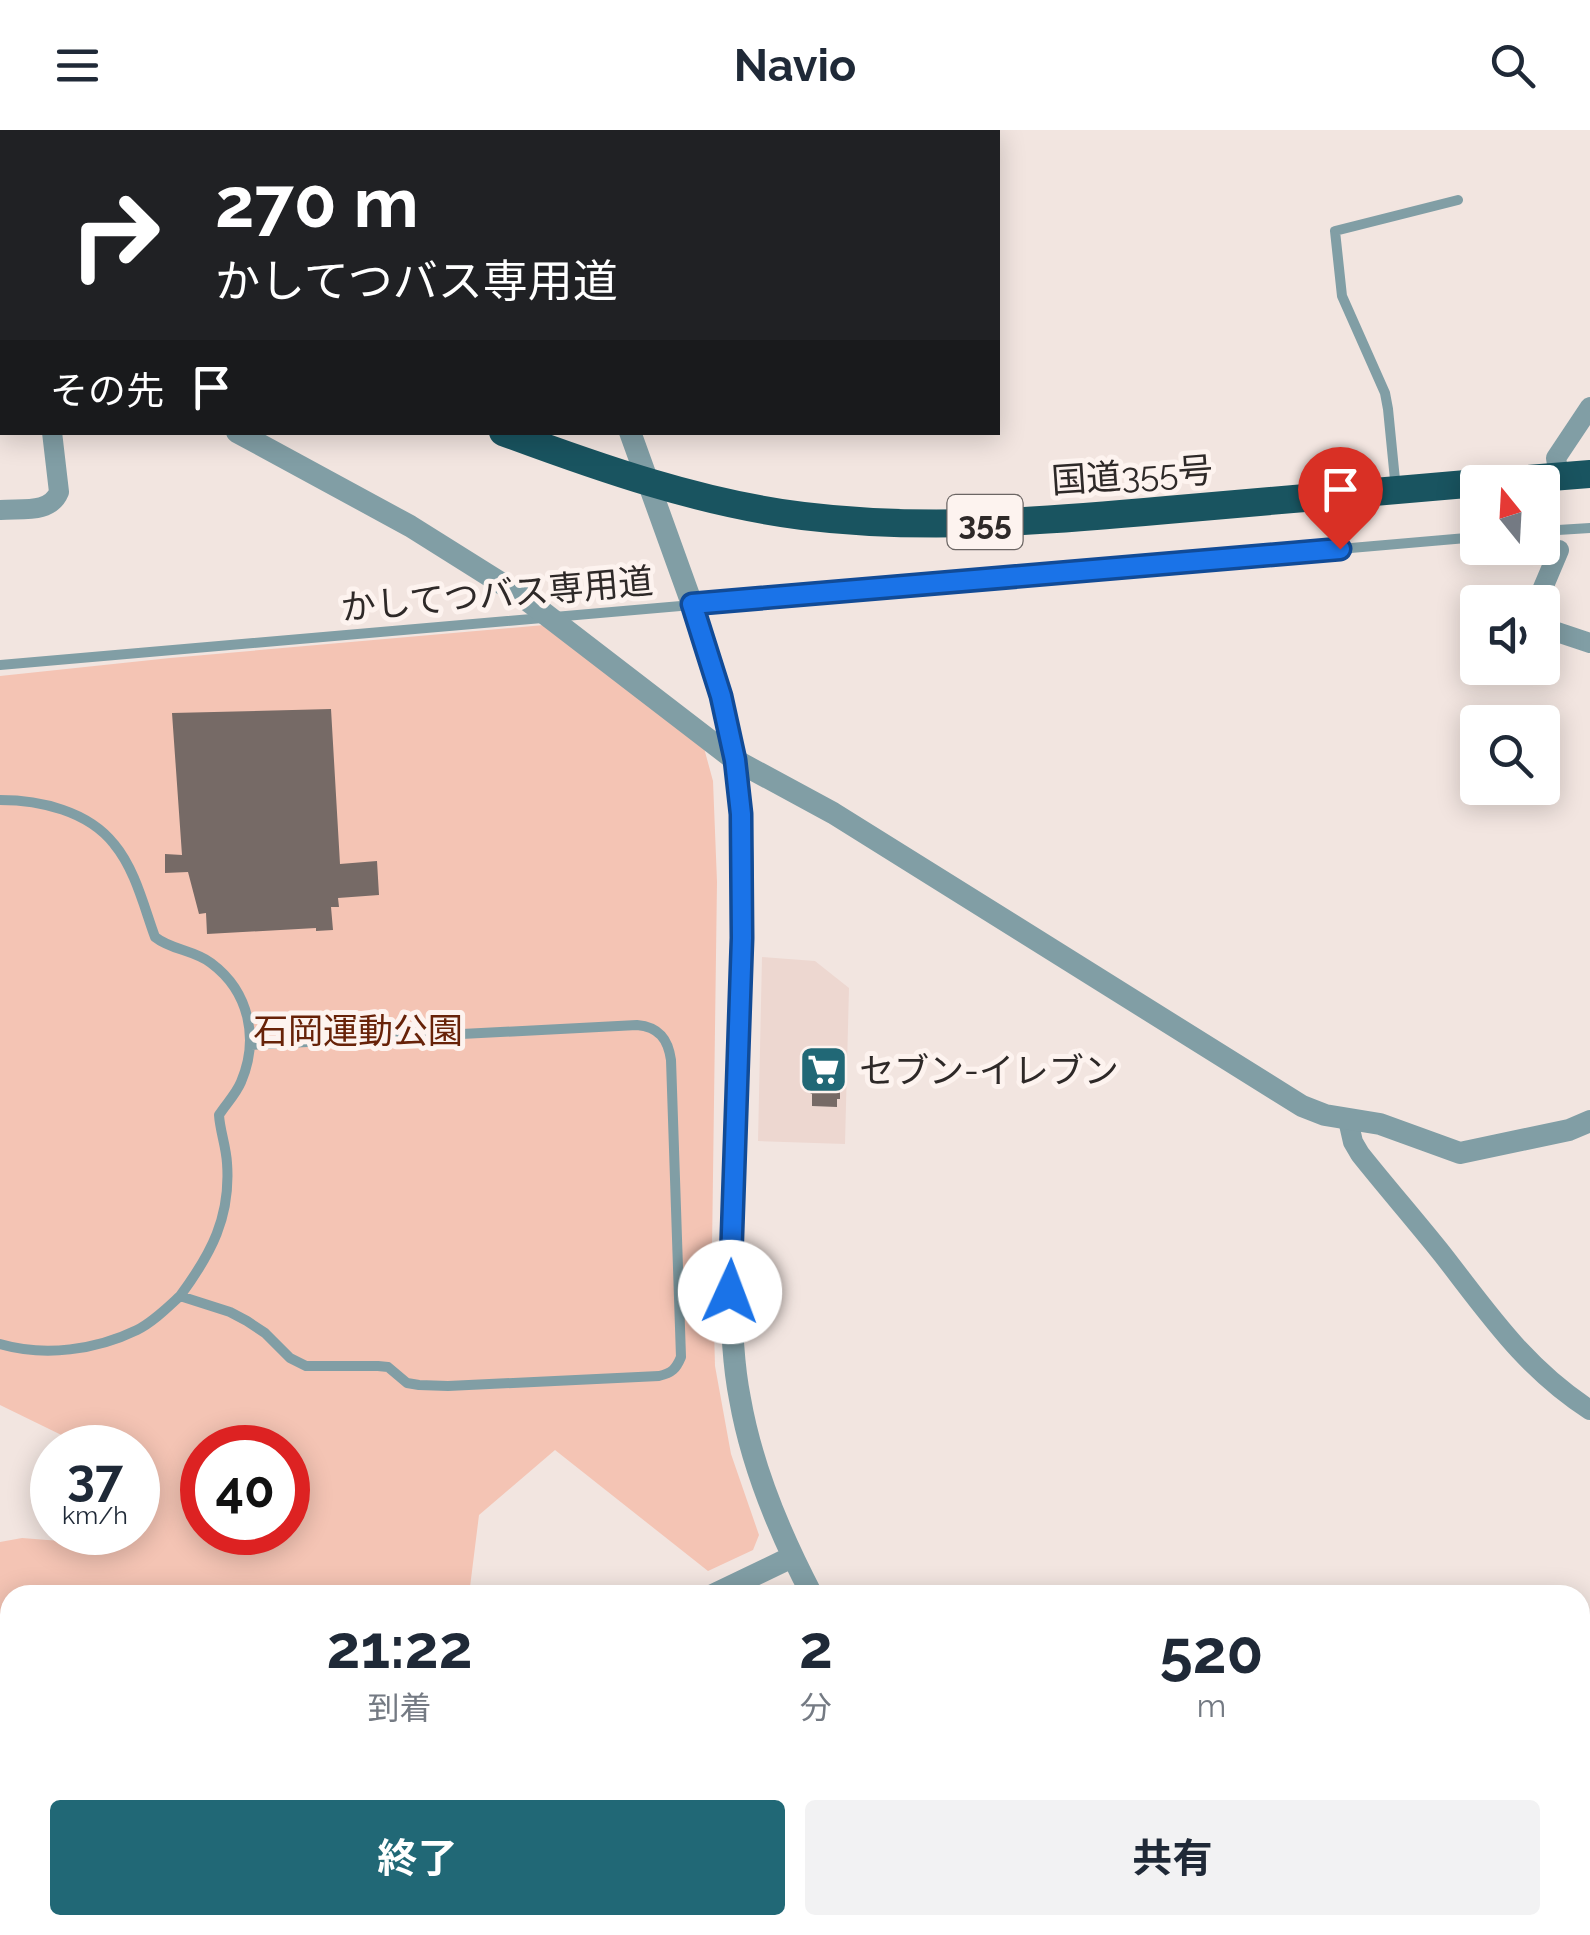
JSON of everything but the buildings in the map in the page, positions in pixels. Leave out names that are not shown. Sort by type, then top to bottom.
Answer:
[{"type":"highway","name":"国道355号","points":[[512,435],[648,482],[744,506],[868,522],[946,524],[1102,516],[1460,485]]},
{"type":"highway","points":[[1560,476],[1590,474]]},
{"type":"street","points":[[1557,465],[1556,458],[1590,407]]},
{"type":"street","points":[[0,510],[48,506],[56,500],[59,492],[52,435]]},
{"type":"street","points":[[243,435],[410,526],[523,597],[735,760],[833,813],[1291,1099],[1325,1116],[1380,1124],[1460,1153],[1568,1130],[1590,1121]]},
{"type":"street","points":[[631,435],[692,604],[721,696],[735,760],[743,878],[730,1292],[732,1348],[754,1456],[807,1585]]},
{"type":"street","points":[[1560,633],[1590,642]]},
{"type":"street","points":[[1348,1120],[1360,1154],[1488,1314],[1529,1362],[1590,1410]]},
{"type":"street","points":[[733,1585],[792,1556]]},
{"type":"lane","points":[[1396,490],[1385,393],[1342,296],[1335,230],[1458,200]]},
{"type":"lane","points":[[1560,530],[1590,528]]},
{"type":"lane","name":"かしてつバス専用道","points":[[0,664],[1460,539]]},
{"type":"lane","points":[[0,800],[25,800],[60,809],[103,832],[127,864],[155,937],[213,964],[235,989],[248,1020],[251,1045],[239,1086],[219,1115],[228,1164],[220,1230],[210,1253],[180,1296],[139,1329],[86,1347],[60,1351],[0,1344]]},
{"type":"lane","points":[[180,1296],[247,1321],[290,1358],[306,1366],[388,1367],[419,1386],[659,1376],[671,1373],[681,1357],[671,1060],[664,1037],[656,1030],[637,1024],[251,1045]]},
{"type":"shaded area","points":[[762,957],[815,961],[849,988],[845,1144],[758,1141]]},
{"type":"green space","name":"石岡運動公園","points":[[544,625],[704,748],[713,781],[717,882],[712,1249],[715,1366],[731,1454],[759,1535],[753,1550],[708,1571],[555,1450],[479,1515],[470,1585],[0,1585],[0,1542],[30,1539],[30,1555],[160,1555],[160,1425],[41,1425],[0,1405],[0,676]]},
{"type":"place","name":"セブン-イレブン","points":[[824,1070]]},
{"type":"route","points":[[730,1292],[742,938],[741,814],[735,760],[721,696],[692,604],[1340,549]]}]
